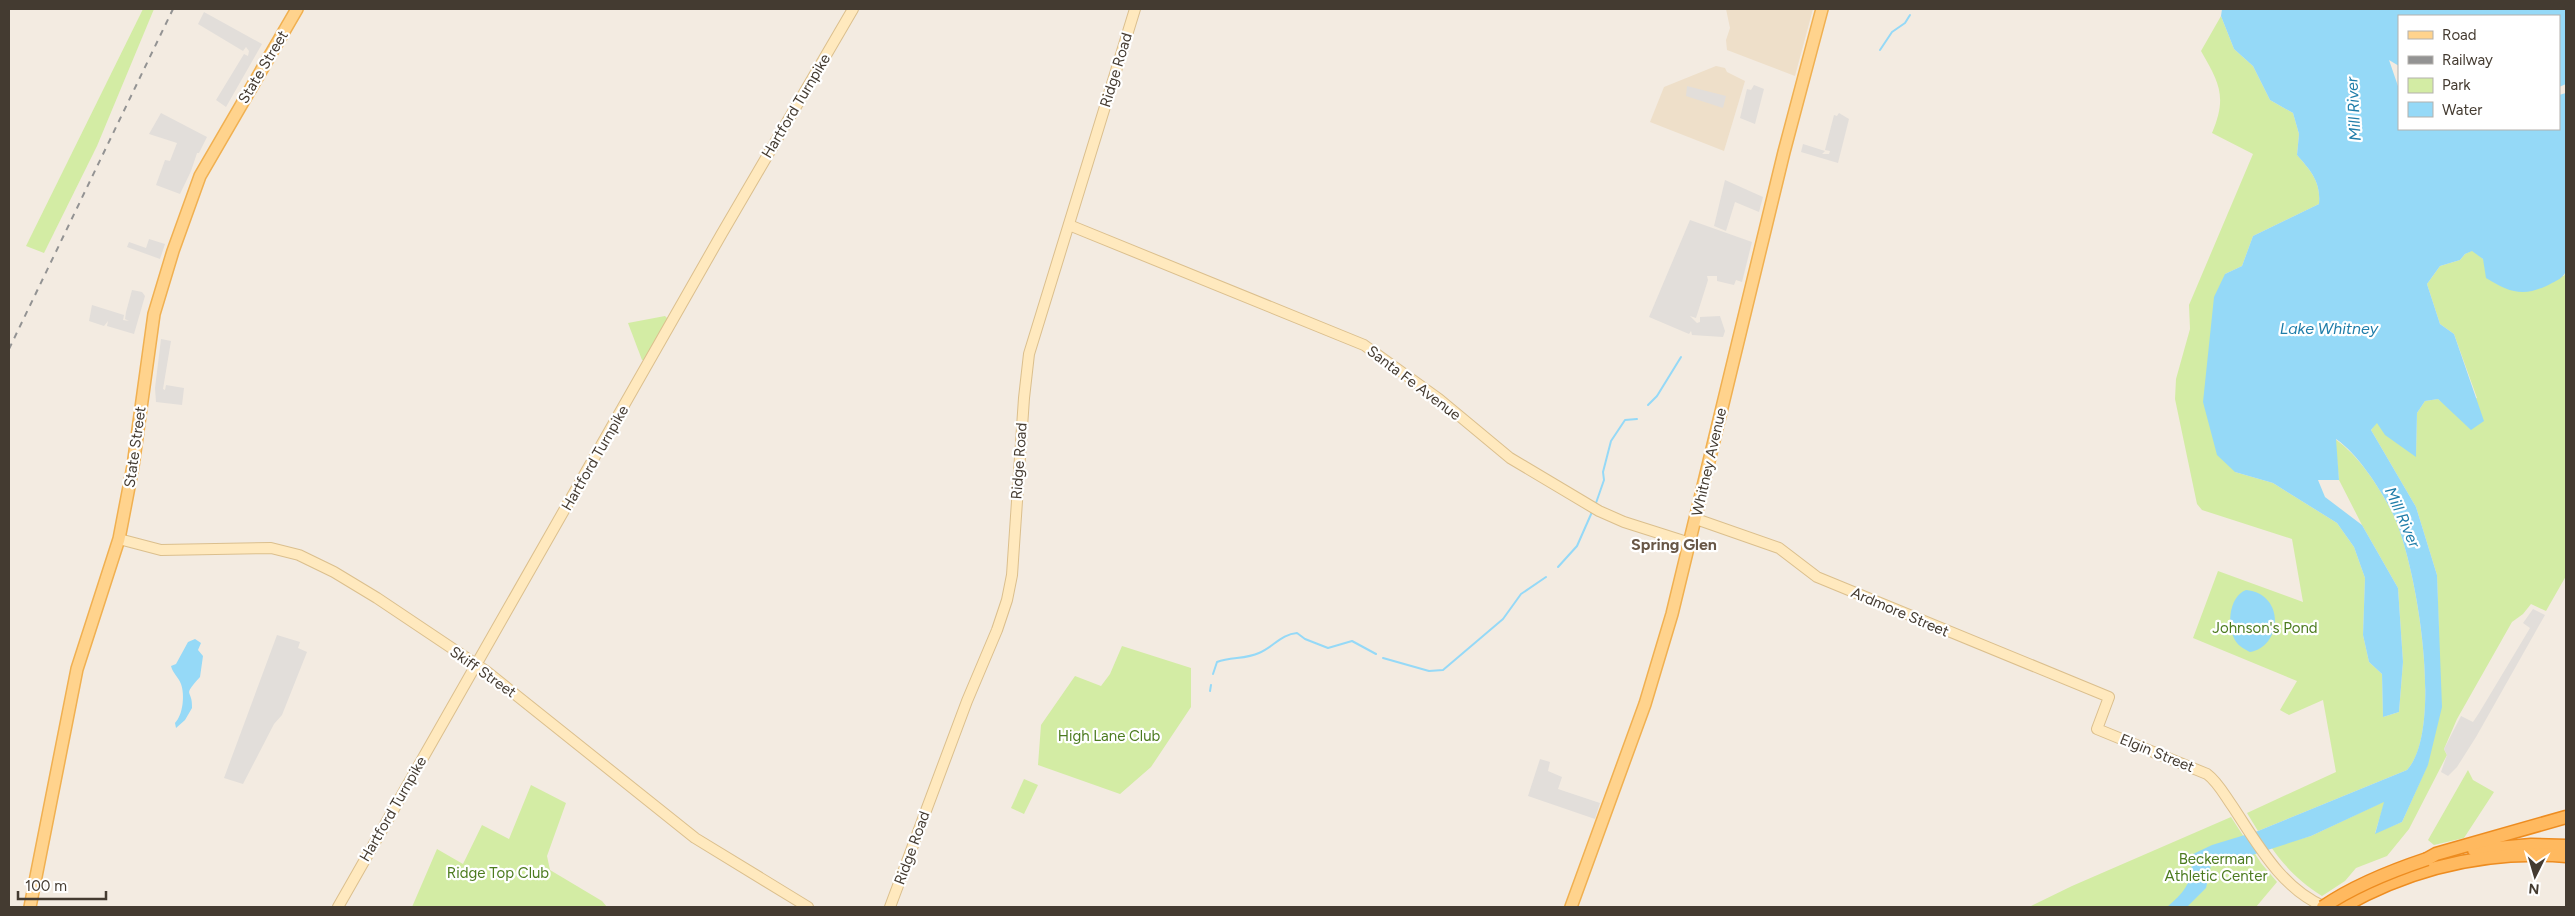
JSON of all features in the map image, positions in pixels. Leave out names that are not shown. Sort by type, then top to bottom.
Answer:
[{"type":"highway","points":[[2428,864],[2436,854],[2566,817]]},
{"type":"highway","points":[[2324,907],[2357,887],[2393,870],[2428,864],[2498,847],[2566,846]]},
{"type":"highway","points":[[2342,907],[2428,864],[2512,855],[2566,856]]},
{"type":"main road","name":"State Street","points":[[30,907],[77,668],[119,538],[133,466],[152,325],[173,251],[205,167],[297,9]]},
{"type":"main road","name":"Hartford Turnpike","points":[[338,907],[732,215],[853,9]]},
{"type":"main road","name":"Ridge Road","points":[[890,907],[963,710],[1005,608],[1012,575],[1027,366],[1036,328],[1135,9]]},
{"type":"main road","name":"Whitney Avenue","points":[[1571,907],[1645,704],[1690,543],[1784,152],[1822,9]]},
{"type":"main road","name":"Santa Fe Avenue","points":[[1069,225],[1364,345],[1439,399],[1518,462],[1599,511],[1624,522],[1690,543]]},
{"type":"main road","name":"Ardmore Street","points":[[1696,519],[1779,548],[1817,577],[2108,697],[2097,729]]},
{"type":"main road","name":"Skiff Street","points":[[119,538],[161,550],[256,547],[281,550],[299,555],[376,598],[415,626],[476,664],[695,838],[808,907]]},
{"type":"main road","name":"Elgin Street","points":[[2097,729],[2203,772],[2214,781],[2265,855],[2299,892],[2324,907]]},
{"type":"shaded area","points":[[1726,9],[1813,9],[1795,76],[1727,50],[1726,40],[1730,28]]},
{"type":"shaded area","points":[[204,12],[262,44],[226,107],[216,100],[244,54],[248,56],[249,51],[246,47],[243,51],[198,24]]},
{"type":"shaded area","points":[[1716,66],[1725,68],[1727,72],[1745,81],[1724,151],[1650,122],[1664,87]]},
{"type":"shaded area","points":[[1754,85],[1764,89],[1755,124],[1740,118],[1747,89],[1751,90]]},
{"type":"shaded area","points":[[1687,86],[1726,96],[1723,108],[1686,96]]},
{"type":"shaded area","points":[[161,113],[207,137],[199,153],[197,153],[180,194],[156,185],[165,160],[170,161],[177,143],[149,134]]},
{"type":"shaded area","points":[[1839,113],[1849,119],[1838,163],[1801,152],[1803,144],[1825,151],[1822,154],[1829,154],[1830,151],[1825,150],[1834,115],[1837,116]]},
{"type":"shaded area","points":[[1725,180],[1763,197],[1759,212],[1735,202],[1726,231],[1714,226]]},
{"type":"shaded area","points":[[1690,220],[1752,242],[1742,282],[1736,280],[1734,285],[1717,281],[1717,276],[1707,276],[1708,280],[1696,318],[1690,316],[1697,323],[1700,322],[1700,317],[1720,316],[1725,331],[1723,337],[1692,335],[1691,331],[1689,334],[1649,317]]},
{"type":"shaded area","points":[[149,239],[165,244],[160,259],[127,247],[129,242],[146,248]]},
{"type":"shaded area","points":[[132,290],[142,292],[145,296],[134,334],[107,326],[108,321],[104,326],[89,321],[92,305],[124,315],[123,320],[129,321],[125,319]]},
{"type":"shaded area","points":[[161,339],[171,341],[163,389],[165,390],[166,385],[184,388],[182,405],[156,402],[155,388]]},
{"type":"shaded area","points":[[2533,609],[2545,615],[2476,737],[2457,767],[2448,776],[2441,772],[2447,755],[2444,749],[2461,716],[2473,722],[2479,713],[2530,628],[2523,623]]},
{"type":"shaded area","points":[[277,635],[300,642],[298,648],[307,652],[282,715],[274,724],[243,784],[224,778]]},
{"type":"shaded area","points":[[1540,759],[1550,762],[1548,771],[1562,777],[1558,789],[1600,803],[1595,819],[1528,796]]},
{"type":"green space","points":[[143,9],[154,9],[97,146],[44,253],[26,246]]},
{"type":"green space","points":[[2221,16],[2234,49],[2253,66],[2270,100],[2293,113],[2299,134],[2297,155],[2314,177],[2319,196],[2319,204],[2253,236],[2242,266],[2225,274],[2235,472],[2273,483],[2337,523],[2354,547],[2365,578],[2363,635],[2369,662],[2382,674],[2383,717],[2399,712],[2403,662],[2398,588],[2339,480],[2335,439],[2360,462],[2386,500],[2400,533],[2417,602],[2423,643],[2425,683],[2424,719],[2418,749],[2407,770],[2258,831],[2247,813],[2336,772],[2323,700],[2289,715],[2280,710],[2297,681],[2193,638],[2218,571],[2303,602],[2292,539],[2202,510],[2197,504],[2175,399],[2176,379],[2190,329],[2189,305],[2253,154],[2212,133],[2219,110],[2219,91],[2213,73],[2201,51]]},
{"type":"green space","points":[[2473,250],[2483,259],[2564,276],[2566,271],[2566,576],[2546,611],[2531,604],[2523,614],[2512,622],[2457,719],[2444,749],[2447,755],[2409,829],[2387,856],[2356,868],[2345,881],[2322,896],[2294,874],[2271,847],[2311,836],[2385,801],[2375,833],[2402,822],[2428,764],[2439,638],[2437,575],[2416,507],[2371,430],[2377,422],[2416,456],[2417,413],[2425,401],[2438,399],[2449,408],[2477,398],[2454,334],[2440,324],[2427,284],[2440,266],[2460,260],[2465,254]]},
{"type":"green space","points":[[665,316],[668,319],[646,360],[642,360],[628,323]]},
{"type":"green space","name":"High Lane Club","points":[[1122,646],[1191,668],[1191,707],[1151,767],[1120,794],[1038,765],[1041,725],[1075,676],[1101,686],[1110,674]]},
{"type":"green space","points":[[2468,770],[2473,780],[2494,792],[2464,838],[2434,845],[2428,840]]},
{"type":"green space","points":[[1024,779],[1038,785],[1024,814],[1011,808]]},
{"type":"green space","name":"Ridge Top Club","points":[[531,785],[566,803],[547,856],[550,870],[602,901],[607,907],[412,907],[437,849],[463,864],[482,825],[509,839]]},
{"type":"green space","name":"Beckerman Athletic Center","points":[[2231,817],[2261,863],[2277,882],[2256,907],[2029,907],[2072,886]]},
{"type":"water","name":"Lake Whitney","points":[[2222,9],[2566,9],[2566,84],[2560,87],[2560,15],[2398,15],[2398,65],[2389,60],[2398,86],[2398,130],[2560,130],[2560,95],[2566,93],[2566,271],[2560,278],[2542,288],[2534,291],[2518,292],[2486,278],[2483,259],[2472,251],[2465,254],[2460,260],[2440,266],[2427,284],[2440,324],[2454,334],[2484,421],[2471,430],[2438,399],[2425,401],[2417,413],[2416,457],[2385,435],[2377,423],[2371,430],[2416,507],[2437,575],[2442,707],[2428,765],[2402,822],[2375,834],[2384,802],[2311,836],[2252,855],[2230,855],[2211,865],[2206,888],[2187,907],[2167,907],[2184,890],[2190,878],[2191,855],[2212,845],[2258,831],[2407,770],[2418,749],[2424,719],[2423,642],[2417,602],[2400,533],[2391,510],[2374,481],[2352,453],[2336,439],[2339,480],[2318,480],[2325,497],[2362,525],[2398,588],[2403,662],[2399,712],[2383,717],[2382,674],[2369,662],[2363,635],[2365,578],[2354,547],[2337,523],[2273,483],[2235,472],[2217,455],[2203,402],[2214,297],[2225,274],[2242,266],[2253,236],[2319,204],[2317,183],[2307,166],[2297,155],[2299,134],[2293,113],[2270,100],[2253,66],[2234,49],[2221,16]]},
{"type":"water","name":"Johnson's Pond","points":[[2246,590],[2259,594],[2268,601],[2273,610],[2275,621],[2268,641],[2261,648],[2250,652],[2241,647],[2233,637],[2230,622],[2235,599]]},
{"type":"water","points":[[195,639],[201,643],[198,650],[203,656],[200,677],[189,691],[192,708],[185,720],[176,728],[175,723],[180,715],[183,694],[181,684],[171,666],[176,664],[188,642]]},
{"type":"waterway","points":[[1880,50],[1892,32],[1905,23],[1910,15]]},
{"type":"waterway","points":[[1648,405],[1657,396],[1681,357]]},
{"type":"waterway","points":[[1596,503],[1604,480],[1603,472],[1611,441],[1625,420],[1637,419]]},
{"type":"waterway","points":[[1558,567],[1577,546],[1592,512]]},
{"type":"waterway","points":[[1383,658],[1429,671],[1443,670],[1503,619],[1521,594],[1546,577]]},
{"type":"waterway","points":[[1213,674],[1217,662],[1254,655],[1282,638],[1297,633],[1305,639],[1328,648],[1352,641],[1376,654]]},
{"type":"waterway","points":[[1210,691],[1211,685]]},
{"type":"railway","points":[[9,349],[173,9]]},
{"type":"district","name":"Spring Glen","points":[[1674,544]]},
{"type":"water label","name":"Mill River","points":[[2353,109]]},
{"type":"water label","name":"Mill River","points":[[2403,517]]}]
